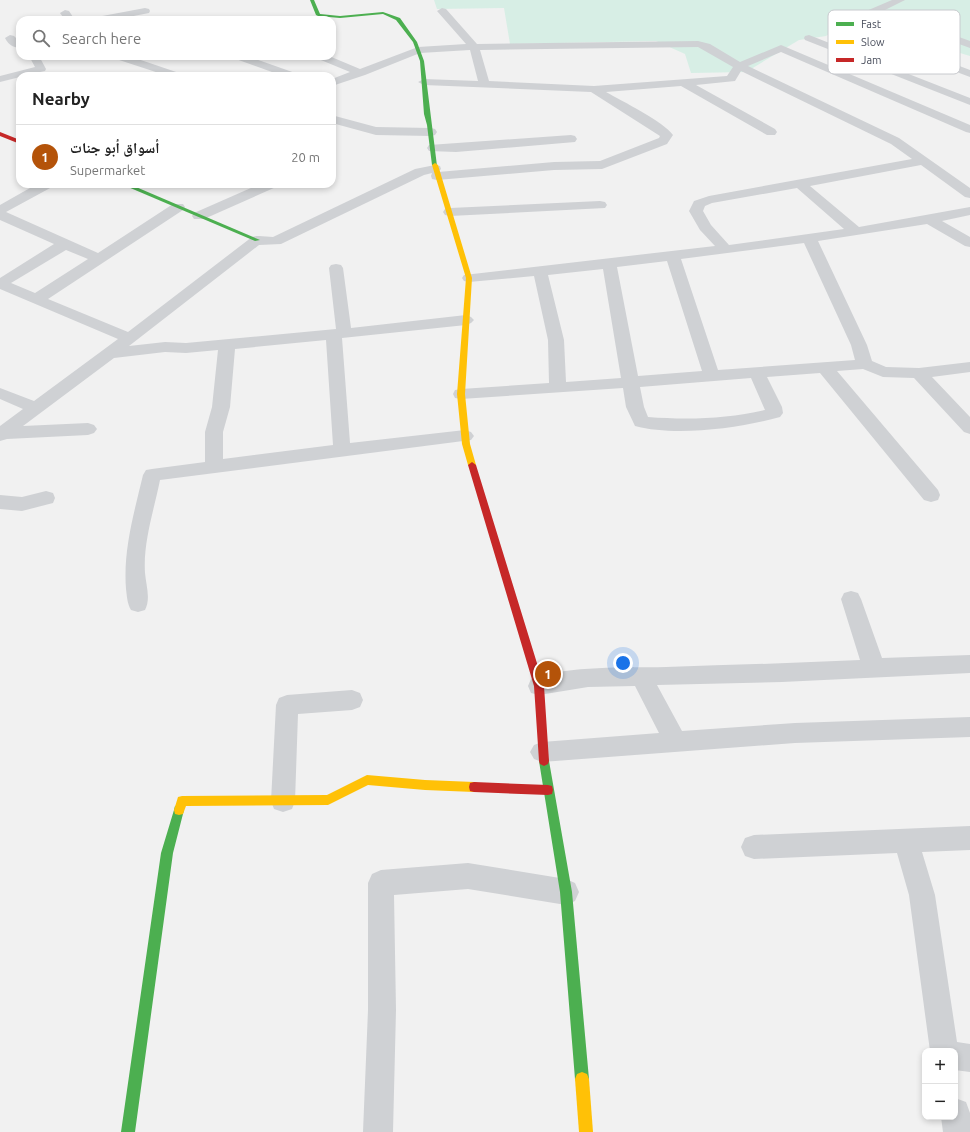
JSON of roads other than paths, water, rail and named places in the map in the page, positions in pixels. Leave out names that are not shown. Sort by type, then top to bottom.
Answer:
[{"type":"street","points":[[312,0],[318,16]]},
{"type":"street","points":[[876,10],[900,0]]},
{"type":"street","points":[[121,16],[145,11]]},
{"type":"street","points":[[442,11],[474,47],[484,84]]},
{"type":"street","points":[[336,16],[383,13],[391,15],[398,19],[415,42],[422,60],[427,114],[436,172],[450,212],[469,278],[461,394],[465,436],[484,506],[539,686],[542,752],[566,892],[586,1132]]},
{"type":"street","points":[[424,82],[594,89],[730,79],[739,66],[781,48],[828,31]]},
{"type":"street","points":[[10,38],[14,44],[16,44]]},
{"type":"street","points":[[802,41],[828,50]]},
{"type":"street","points":[[960,41],[970,45]]},
{"type":"street","points":[[336,82],[418,50],[474,47],[698,44],[706,46],[739,66],[895,141],[970,194]]},
{"type":"street","points":[[781,48],[828,68]]},
{"type":"street","points":[[29,72],[41,69],[37,60]]},
{"type":"street","points":[[132,60],[167,72]]},
{"type":"street","points":[[248,60],[283,72]]},
{"type":"street","points":[[330,60],[361,73]]},
{"type":"street","points":[[960,70],[970,74]]},
{"type":"street","points":[[842,74],[970,129]]},
{"type":"street","points":[[893,74],[970,102]]},
{"type":"street","points":[[0,79],[16,75]]},
{"type":"street","points":[[681,82],[771,132]]},
{"type":"street","points":[[133,188],[262,242],[276,241],[323,220],[420,172],[495,172],[554,166],[602,165],[663,141],[667,135],[657,127],[594,89]]},
{"type":"street","points":[[336,120],[376,131],[431,132]]},
{"type":"street","points":[[433,148],[456,148],[571,139]]},
{"type":"street","points":[[726,250],[706,227],[696,211],[699,204],[709,200],[923,161]]},
{"type":"street","points":[[800,184],[855,231]]},
{"type":"street","points":[[0,210],[40,188]]},
{"type":"street","points":[[199,216],[262,188]]},
{"type":"street","points":[[450,212],[600,205]]},
{"type":"street","points":[[37,299],[178,207]]},
{"type":"street","points":[[469,278],[540,272],[726,250],[931,220],[970,211]]},
{"type":"street","points":[[0,214],[99,258]]},
{"type":"street","points":[[931,220],[970,243]]},
{"type":"street","points":[[809,238],[859,345],[865,364]]},
{"type":"street","points":[[1,434],[257,240]]},
{"type":"street","points":[[0,284],[65,244]]},
{"type":"street","points":[[673,256],[712,376]]},
{"type":"street","points":[[609,264],[635,407],[641,422],[668,425],[691,425],[753,419],[774,413],[774,406],[756,372]]},
{"type":"street","points":[[336,268],[342,450]]},
{"type":"street","points":[[540,272],[556,340],[558,388]]},
{"type":"street","points":[[0,284],[129,338]]},
{"type":"street","points":[[109,353],[165,347],[186,348],[226,345],[466,320]]},
{"type":"street","points":[[214,468],[214,432],[221,407],[226,345]]},
{"type":"street","points":[[461,394],[865,364],[883,372],[919,373],[970,367]]},
{"type":"street","points":[[824,367],[930,495]]},
{"type":"street","points":[[919,373],[970,428]]},
{"type":"street","points":[[0,393],[35,408]]},
{"type":"street","points":[[1,434],[88,429]]},
{"type":"street","points":[[138,604],[135,572],[136,550],[152,475],[342,450],[465,436]]},
{"type":"street","points":[[0,502],[22,504],[46,498]]},
{"type":"street","points":[[851,599],[874,668]]},
{"type":"street","points":[[539,686],[588,678],[782,673],[970,664]]},
{"type":"street","points":[[641,677],[676,742]]},
{"type":"street","points":[[283,801],[286,705],[352,700]]},
{"type":"street","points":[[542,752],[795,733],[970,727]]},
{"type":"street","points":[[128,1132],[167,853],[182,801],[328,800],[367,780],[425,785],[548,790]]},
{"type":"street","points":[[754,847],[970,838]]},
{"type":"street","points":[[906,841],[922,895],[944,1048]]},
{"type":"street","points":[[378,1132],[382,1010],[381,883],[468,876],[566,892]]},
{"type":"street","points":[[958,1056],[970,1058]]},
{"type":"street","points":[[956,1120],[958,1132]]},
{"type":"place","name":"أسواق أبو جنات","points":[[548,674]]}]
